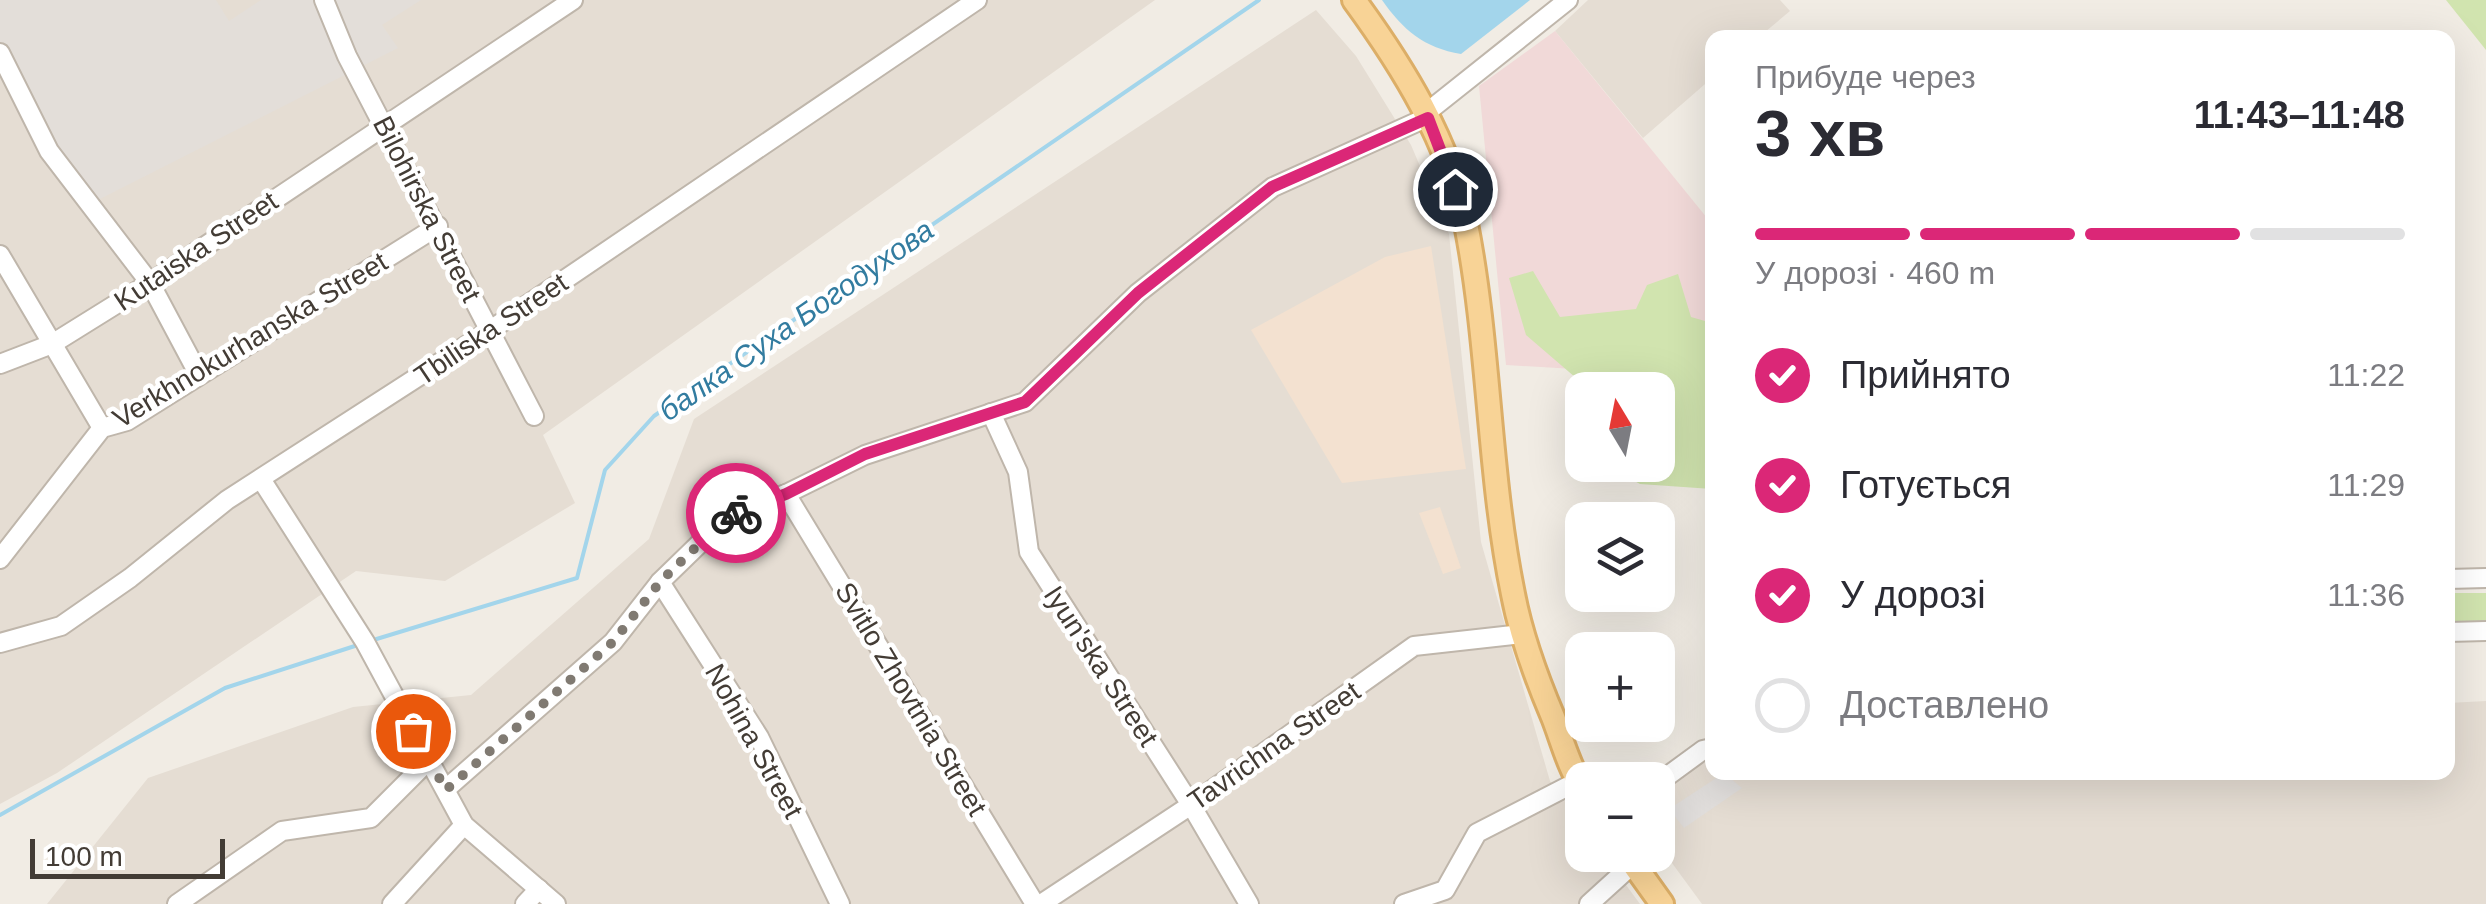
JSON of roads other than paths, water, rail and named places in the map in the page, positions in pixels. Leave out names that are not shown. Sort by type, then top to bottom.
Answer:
[{"type":"main road","points":[[1354,0],[1392,52],[1427,115],[1465,220],[1488,379],[1506,556],[1522,634],[1571,762]]},
{"type":"main road","points":[[1639,872],[1662,904]]},
{"type":"street","name":"Bilohirska Street","points":[[324,0],[347,56],[534,416]]},
{"type":"street","points":[[384,125],[572,0]]},
{"type":"street","name":"Tbiliska Street","points":[[0,642],[61,626],[130,578],[227,500],[489,332],[978,0]]},
{"type":"street","points":[[446,790],[613,642],[660,582],[729,515],[786,494],[865,454],[1025,402],[1138,293],[1272,187],[1427,115],[1568,0]]},
{"type":"street","points":[[0,53],[49,151],[150,283],[200,375]]},
{"type":"street","name":"Kutaiska Street","points":[[0,364],[52,344],[150,283],[384,125]]},
{"type":"street","name":"Verkhnokurhanska Street","points":[[0,560],[102,428],[127,421],[438,226]]},
{"type":"street","points":[[0,255],[102,428]]},
{"type":"street","name":"Iyun'ska Street","points":[[991,413],[1018,472],[1029,552],[1249,904]]},
{"type":"street","points":[[262,479],[365,642],[464,824],[556,904]]},
{"type":"street","name":"Svitlo Zhovtnia Street","points":[[786,494],[1038,904]]},
{"type":"street","points":[[2455,579],[2486,578]]},
{"type":"street","name":"Nohina Street","points":[[660,582],[759,737],[840,904]]},
{"type":"street","points":[[2455,632],[2486,631]]},
{"type":"street","name":"Tavrichna Street","points":[[1038,904],[1191,806],[1414,646],[1522,634]]},
{"type":"street","points":[[1675,771],[1705,750]]},
{"type":"street","points":[[177,904],[282,831],[372,818],[430,760]]},
{"type":"street","points":[[1404,904],[1452,897],[1476,832],[1565,791]]},
{"type":"street","points":[[392,904],[464,824]]},
{"type":"street","points":[[1588,904],[1619,872]]},
{"type":"street","points":[[525,904],[539,888]]},
{"type":"water","points":[[1382,0],[1530,0],[1461,54],[1416,36]]},
{"type":"waterway","name":"балка Суха Богодухова","points":[[370,641],[577,578],[605,470],[654,416],[1259,0]]},
{"type":"waterway","name":"балка Суха Богодухова","points":[[0,815],[225,688],[361,644]]}]
